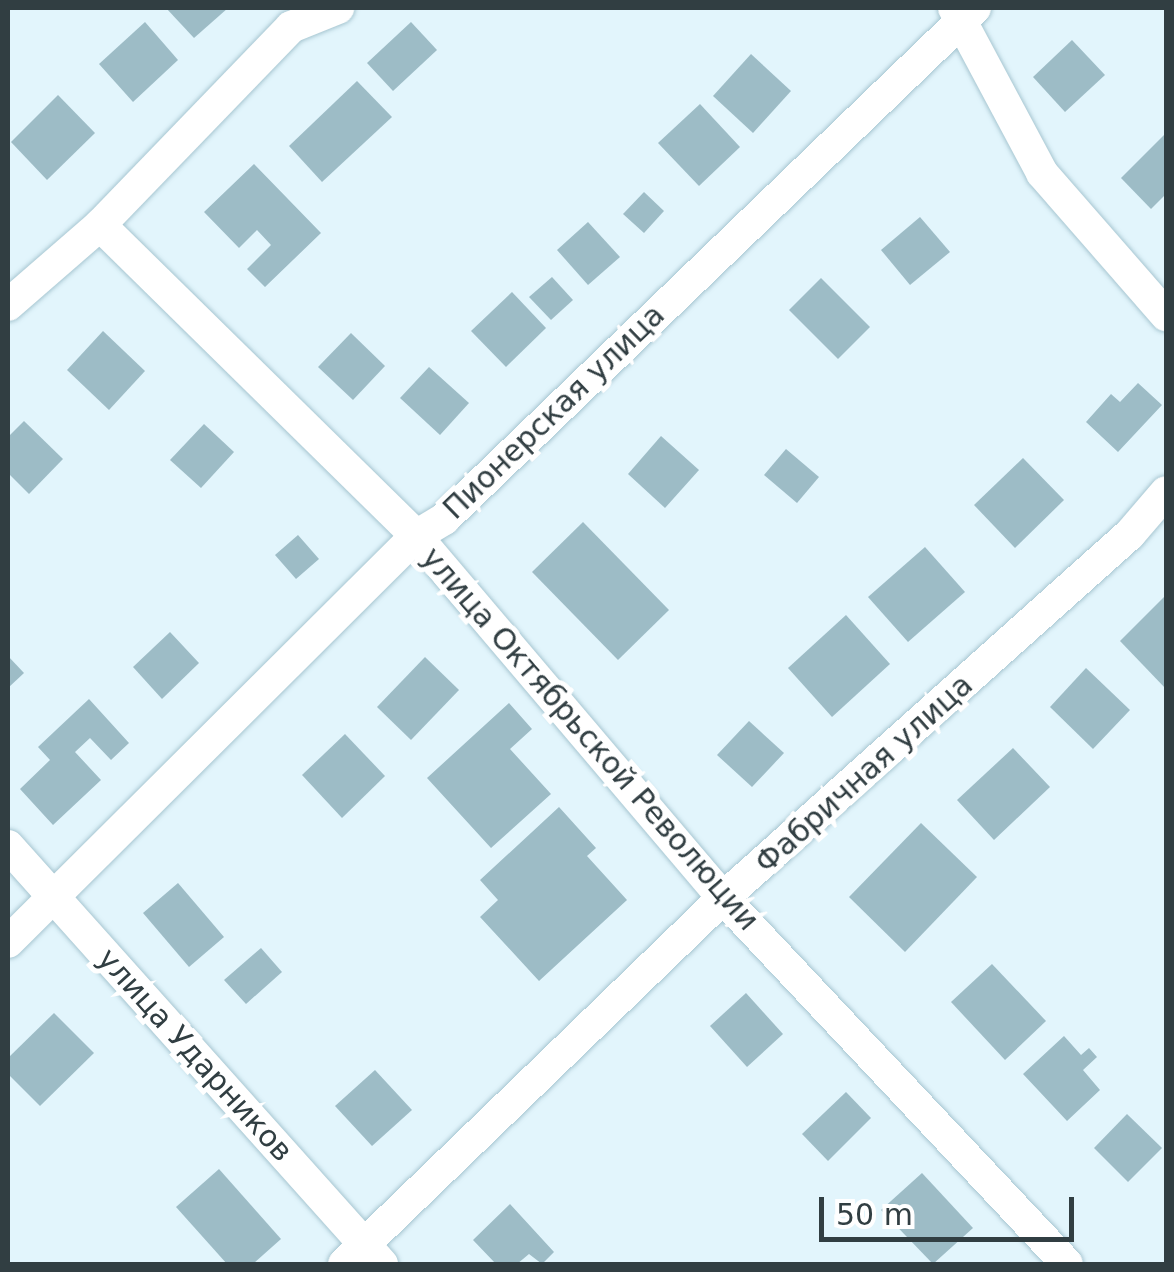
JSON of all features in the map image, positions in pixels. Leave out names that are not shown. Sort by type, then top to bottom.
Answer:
[{"type":"street","points":[[8,305],[100,224],[292,26],[338,8]]},
{"type":"street","points":[[962,12],[1042,173],[1166,316]]},
{"type":"street","name":"Пионерская улица","points":[[8,942],[416,536],[444,520],[962,12]]},
{"type":"street","name":"улица Октябрьской Революции","points":[[100,224],[416,536],[723,898],[1067,1264]]},
{"type":"street","name":"Фабричная улица","points":[[364,1258],[723,898],[1130,534],[1166,492]]},
{"type":"street","name":"улица Ударников","points":[[8,846],[364,1258]]},
{"type":"building","points":[[166,8],[228,8],[194,38]]},
{"type":"building","points":[[145,22],[178,60],[133,102],[99,64]]},
{"type":"building","points":[[411,22],[437,50],[393,91],[367,63]]},
{"type":"building","points":[[1072,40],[1105,75],[1065,112],[1033,77]]},
{"type":"building","points":[[751,54],[791,91],[753,133],[713,96]]},
{"type":"building","points":[[357,81],[392,117],[322,182],[289,146]]},
{"type":"building","points":[[58,95],[95,133],[47,180],[11,142]]},
{"type":"building","points":[[700,104],[740,147],[699,186],[658,143]]},
{"type":"building","points":[[1166,133],[1166,194],[1151,209],[1121,178]]},
{"type":"building","points":[[254,164],[321,233],[265,287],[247,269],[271,245],[257,230],[239,248],[204,212]]},
{"type":"building","points":[[644,192],[664,211],[644,233],[623,214]]},
{"type":"building","points":[[920,217],[950,252],[910,285],[881,250]]},
{"type":"building","points":[[588,222],[620,257],[588,285],[557,250]]},
{"type":"building","points":[[552,277],[573,300],[551,320],[529,297]]},
{"type":"building","points":[[821,278],[870,327],[838,359],[789,310]]},
{"type":"building","points":[[512,292],[546,328],[506,367],[471,331]]},
{"type":"building","points":[[103,331],[145,371],[109,410],[67,370]]},
{"type":"building","points":[[351,333],[385,366],[353,400],[318,367]]},
{"type":"building","points":[[429,367],[469,403],[440,435],[400,398]]},
{"type":"building","points":[[1138,383],[1162,405],[1118,452],[1086,422],[1111,394],[1120,402]]},
{"type":"building","points":[[24,421],[63,459],[29,494],[8,473],[8,437]]},
{"type":"building","points":[[204,424],[234,452],[201,488],[170,460]]},
{"type":"building","points":[[661,436],[699,470],[665,508],[628,474]]},
{"type":"building","points":[[786,449],[819,477],[797,503],[764,475]]},
{"type":"building","points":[[1023,458],[1064,500],[1015,548],[974,505]]},
{"type":"building","points":[[583,522],[669,610],[618,660],[532,572]]},
{"type":"building","points":[[298,535],[319,559],[296,579],[275,555]]},
{"type":"building","points":[[925,547],[965,592],[908,642],[868,597]]},
{"type":"building","points":[[1166,595],[1166,689],[1120,641]]},
{"type":"building","points":[[846,615],[890,664],[832,717],[788,668]]},
{"type":"building","points":[[170,632],[199,663],[162,699],[133,667]]},
{"type":"building","points":[[8,656],[24,673],[8,688]]},
{"type":"building","points":[[425,657],[459,690],[411,740],[377,707]]},
{"type":"building","points":[[1086,668],[1130,710],[1093,749],[1050,707]]},
{"type":"building","points":[[89,699],[129,743],[111,760],[90,738],[75,752],[101,780],[53,825],[20,789],[50,760],[38,747]]},
{"type":"building","points":[[509,703],[532,729],[510,749],[551,794],[491,848],[427,778]]},
{"type":"building","points":[[749,721],[784,753],[752,787],[717,755]]},
{"type":"building","points":[[345,734],[385,776],[342,818],[302,775]]},
{"type":"building","points":[[1013,748],[1050,787],[994,840],[957,800]]},
{"type":"building","points":[[559,807],[596,848],[587,856],[627,900],[539,981],[480,917],[498,900],[480,880]]},
{"type":"building","points":[[921,823],[977,877],[905,952],[849,897]]},
{"type":"building","points":[[178,883],[224,937],[189,967],[143,913]]},
{"type":"building","points":[[261,948],[282,972],[246,1004],[224,980]]},
{"type":"building","points":[[992,964],[1046,1021],[1005,1060],[951,1002]]},
{"type":"building","points":[[746,993],[783,1034],[747,1067],[710,1026]]},
{"type":"building","points":[[54,1013],[94,1053],[40,1106],[8,1074],[8,1058]]},
{"type":"building","points":[[1064,1036],[1081,1055],[1089,1048],[1097,1057],[1083,1070],[1100,1090],[1067,1121],[1023,1074]]},
{"type":"building","points":[[375,1070],[412,1110],[372,1146],[335,1106]]},
{"type":"building","points":[[846,1092],[871,1118],[828,1161],[802,1134]]},
{"type":"building","points":[[1127,1114],[1162,1148],[1128,1182],[1094,1148]]},
{"type":"building","points":[[219,1169],[281,1239],[253,1264],[227,1264],[176,1207]]},
{"type":"building","points":[[922,1173],[973,1228],[933,1264],[881,1210]]},
{"type":"building","points":[[510,1204],[554,1252],[542,1264],[529,1254],[517,1264],[496,1264],[473,1240]]}]
